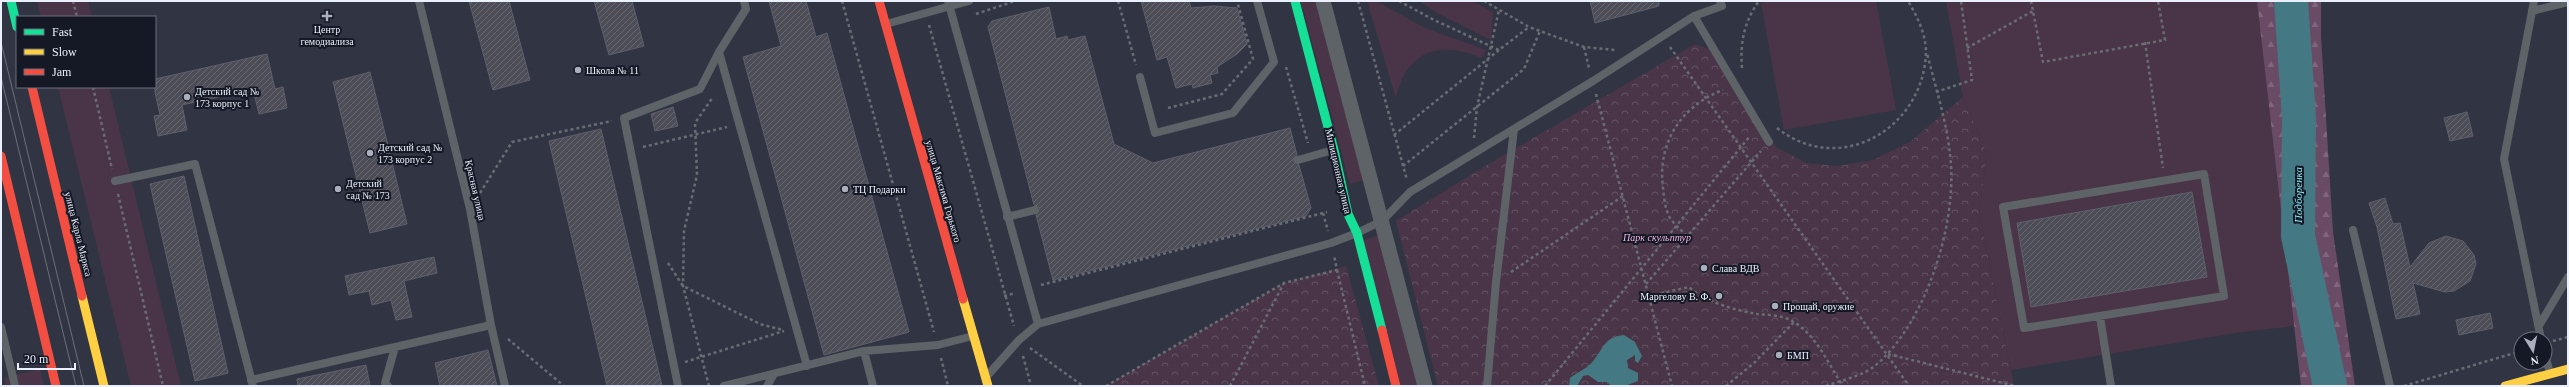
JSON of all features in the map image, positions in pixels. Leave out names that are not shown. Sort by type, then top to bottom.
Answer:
[{"type":"main road","points":[[11,1],[16,23]]},
{"type":"main road","name":"улица Максима Горького","points":[[879,1],[987,382]]},
{"type":"main road","name":"Милиционная улица","points":[[1295,1],[1334,150],[1348,214],[1357,233],[1396,386]]},
{"type":"main road","name":"улица Карла Маркса","points":[[32,88],[104,386]]},
{"type":"main road","points":[[1,156],[56,386]]},
{"type":"main road","points":[[2511,385],[2568,369]]},
{"type":"street","points":[[1323,1],[1425,386]]},
{"type":"lane","name":"Красная улица","points":[[419,1],[470,209],[491,324],[506,386]]},
{"type":"lane","points":[[678,386],[624,118],[700,89],[719,52],[746,9],[744,1]]},
{"type":"lane","points":[[886,24],[926,13],[948,4],[969,1]]},
{"type":"lane","points":[[1140,78],[1156,134],[1233,113],[1274,62],[1257,1]]},
{"type":"lane","points":[[987,382],[1019,340],[1038,324],[1331,243],[1382,221],[1410,192],[1593,81],[1694,16],[1722,6],[1720,1]]},
{"type":"lane","points":[[2534,1],[2504,159],[2541,331]]},
{"type":"lane","points":[[2532,11],[2568,2]]},
{"type":"lane","points":[[948,4],[1026,289],[1038,324]]},
{"type":"lane","points":[[1694,16],[1769,142]]},
{"type":"lane","points":[[719,52],[807,366]]},
{"type":"lane","points":[[1487,386],[1496,282],[1514,129]]},
{"type":"lane","points":[[1298,160],[1334,150]]},
{"type":"lane","points":[[115,181],[195,164],[252,383],[491,324]]},
{"type":"lane","points":[[2204,174],[2224,296],[2100,317],[2024,328],[2003,207],[2204,174]]},
{"type":"lane","points":[[1007,217],[1035,210]]},
{"type":"lane","points":[[2353,230],[2390,386]]},
{"type":"lane","points":[[2540,324],[2568,277]]},
{"type":"lane","points":[[2100,317],[2111,386]]},
{"type":"lane","points":[[1,327],[15,386]]},
{"type":"lane","points":[[724,386],[864,351],[938,345],[975,336]]},
{"type":"lane","points":[[388,386],[385,383],[395,347]]},
{"type":"lane","points":[[864,351],[873,386]]},
{"type":"lane","points":[[767,386],[774,374]]},
{"type":"path","points":[[73,1],[77,16]]},
{"type":"path","points":[[842,1],[938,345],[948,386]]},
{"type":"path","points":[[974,14],[1015,1]]},
{"type":"path","points":[[1118,1],[1140,78]]},
{"type":"path","points":[[1168,108],[1222,94],[1253,59],[1238,1]]},
{"type":"path","points":[[1358,1],[1410,192]]},
{"type":"path","points":[[1400,1],[1434,20],[1499,50]]},
{"type":"path","points":[[1484,1],[1529,27],[1584,47],[1638,52]]},
{"type":"path","points":[[1687,236],[1676,225],[1665,205],[1662,168],[1664,155],[1671,134],[1679,121],[1706,98],[1736,86],[1746,84],[1742,76],[1740,46],[1748,17],[1758,1]]},
{"type":"path","points":[[1826,386],[1875,366],[1901,337],[1929,284],[1944,246],[1950,209],[1951,166],[1920,21],[1908,1]]},
{"type":"path","points":[[1936,92],[1972,80],[1961,1]]},
{"type":"path","points":[[2031,1],[2043,62],[2146,42],[2165,40],[2158,1]]},
{"type":"path","points":[[1473,154],[1477,107],[1492,47],[1499,10]]},
{"type":"path","points":[[1968,48],[2033,11]]},
{"type":"path","points":[[926,13],[1004,296],[1019,340],[1031,386]]},
{"type":"path","points":[[1394,135],[1489,57],[1529,27]]},
{"type":"path","points":[[1403,166],[1524,69],[1540,31]]},
{"type":"path","points":[[1663,36],[1909,386]]},
{"type":"path","points":[[2146,42],[2165,180]]},
{"type":"path","points":[[1584,47],[1672,386]]},
{"type":"path","points":[[1545,386],[1641,267],[1765,118],[1799,142],[1829,148],[1859,144],[1886,131],[1908,110],[1922,82],[1926,51]]},
{"type":"path","points":[[93,88],[163,386]]},
{"type":"path","points":[[709,386],[683,286],[684,231],[697,175],[695,123],[714,91]]},
{"type":"path","points":[[1294,93],[1296,104]]},
{"type":"path","points":[[470,209],[512,142],[624,118]]},
{"type":"path","points":[[631,150],[739,124]]},
{"type":"path","points":[[1646,284],[1780,130]]},
{"type":"path","points":[[1496,282],[1622,196]]},
{"type":"path","points":[[1004,296],[1026,289],[1323,213],[1348,214]]},
{"type":"path","points":[[1323,213],[1365,386]]},
{"type":"path","points":[[667,261],[683,286],[760,324],[798,335]]},
{"type":"path","points":[[1106,386],[1284,283],[1337,270]]},
{"type":"path","points":[[1230,386],[1284,283]]},
{"type":"path","points":[[1649,296],[1689,287],[1699,297],[1752,313],[1786,318],[1794,322],[1822,349],[1843,386]]},
{"type":"path","points":[[1726,386],[1754,363],[1794,322]]},
{"type":"path","points":[[491,324],[564,386]]},
{"type":"path","points":[[674,366],[784,330]]},
{"type":"path","points":[[2553,341],[2568,337]]},
{"type":"path","points":[[1019,340],[1083,386]]},
{"type":"path","points":[[1887,353],[2015,386]]},
{"type":"path","points":[[2404,386],[2513,353]]},
{"type":"green space","points":[[37,1],[88,1],[92,16],[41,16]]},
{"type":"green space","points":[[1301,1],[1318,1],[1365,180],[1350,184]]},
{"type":"green space","points":[[1367,1],[1376,1],[1425,28],[1486,50],[1482,58],[1453,50],[1439,50],[1427,53],[1408,69],[1401,82],[1396,98]]},
{"type":"green space","points":[[1419,1],[1472,1],[1493,12],[1491,40],[1437,13]]},
{"type":"green space","points":[[1770,1],[1876,1],[1896,110],[1784,130],[1761,3]]},
{"type":"green space","points":[[1946,1],[2257,1],[2294,326],[2242,332],[2011,370],[1979,213],[1987,153],[1963,97]]},
{"type":"green space","points":[[2257,1],[2321,1],[2321,37],[2333,232],[2355,386],[2301,386]]},
{"type":"green space","name":"Парк скульптур","points":[[1695,44],[1714,51],[1776,147],[1806,163],[1838,166],[1873,160],[1910,142],[1963,97],[1987,153],[1979,213],[2014,386],[1438,386],[1396,221],[1487,165]]},
{"type":"green space","points":[[58,88],[109,88],[181,386],[131,386]]},
{"type":"green space","points":[[1379,235],[1419,386],[1401,386],[1363,240]]},
{"type":"green space","points":[[1346,266],[1379,386],[1106,386],[1284,283]]},
{"type":"green space","points":[[40,369],[44,386],[6,386],[4,378]]},
{"type":"water","points":[[1624,335],[1635,342],[1642,356],[1638,363],[1635,361],[1635,355],[1627,360],[1628,368],[1638,373],[1638,381],[1625,386],[1611,386],[1607,382],[1598,382],[1588,375],[1583,376],[1577,386],[1569,386],[1570,378],[1592,363],[1609,340]]},
{"type":"building","points":[[469,1],[509,1],[530,80],[493,90]]},
{"type":"building","points":[[594,1],[632,1],[644,46],[609,55]]},
{"type":"building","points":[[769,1],[806,1],[816,37],[827,33],[909,332],[824,355],[743,57],[781,46]]},
{"type":"building","points":[[1141,1],[1189,1],[1191,8],[1214,6],[1237,8],[1247,44],[1237,54],[1217,67],[1218,73],[1210,75],[1212,83],[1193,88],[1192,84],[1176,88],[1167,57],[1157,60]]},
{"type":"building","points":[[1590,1],[1659,1],[1659,6],[1595,23]]},
{"type":"building","points":[[1049,7],[1056,39],[1067,36],[1068,40],[1085,36],[1114,144],[1153,163],[1290,128],[1297,155],[1293,161],[1299,165],[1311,208],[1306,216],[1053,280],[1036,215],[1040,208],[1034,205],[988,27],[992,21]]},
{"type":"building","name":"Детский сад № 173 корпус 1","points":[[267,54],[275,89],[283,87],[287,108],[259,114],[253,89],[182,105],[187,130],[158,136],[154,116],[160,115],[155,92],[156,79]]},
{"type":"building","name":"Детский сад № 173 корпус 2","points":[[370,72],[407,224],[370,233],[333,82]]},
{"type":"building","points":[[673,107],[678,126],[655,131],[651,114]]},
{"type":"building","points":[[2467,112],[2473,136],[2450,141],[2444,118]]},
{"type":"building","points":[[601,129],[662,386],[607,386],[549,141]]},
{"type":"building","points":[[184,176],[228,373],[195,381],[150,184]]},
{"type":"building","points":[[2192,192],[2207,277],[2031,307],[2017,223]]},
{"type":"building","points":[[2385,198],[2393,224],[2400,223],[2410,267],[2429,243],[2446,236],[2463,241],[2474,255],[2476,264],[2470,281],[2454,291],[2445,292],[2413,283],[2420,314],[2396,319],[2377,227],[2369,203]]},
{"type":"building","points":[[434,257],[437,273],[404,281],[412,317],[396,320],[391,300],[372,305],[369,291],[349,295],[345,276]]},
{"type":"building","points":[[2490,313],[2493,328],[2459,335],[2456,320]]},
{"type":"building","points":[[488,350],[497,386],[440,386],[435,363]]},
{"type":"building","points":[[366,365],[370,386],[298,386],[297,379]]},
{"type":"waterway","name":"Подборенка","points":[[2291,1],[2299,118],[2298,236],[2330,386]]},
{"type":"tram line","points":[[1,42],[84,386]]},
{"type":"tram line","points":[[1,77],[76,386]]},
{"type":"traffic: fast","points":[[11,1],[16,23]]},
{"type":"traffic: fast","points":[[1295,1],[1334,150],[1348,214],[1357,233],[1382,330]]},
{"type":"traffic: slow","points":[[82,296],[104,386]]},
{"type":"traffic: slow","points":[[963,299],[988,386]]},
{"type":"traffic: slow","points":[[2505,386],[2568,369]]},
{"type":"traffic: jam","points":[[879,1],[963,299]]},
{"type":"traffic: jam","points":[[32,88],[82,296]]},
{"type":"traffic: jam","points":[[1,156],[56,386]]},
{"type":"traffic: jam","points":[[1382,330],[1396,386]]},
{"type":"place","name":"Центр гемодиализа","points":[[327,16]]},
{"type":"place","name":"Школа № 11","points":[[578,70]]},
{"type":"place","name":"Детский сад № 173 корпус 1","points":[[187,97]]},
{"type":"place","name":"Детский сад № 173 корпус 2","points":[[370,153]]},
{"type":"place","name":"Детский сад № 173","points":[[338,189]]},
{"type":"place","name":"ТЦ Подарки","points":[[845,189]]},
{"type":"place","name":"Слава ВДВ","points":[[1704,268]]},
{"type":"place","name":"Маргелову В. Ф.","points":[[1719,296]]},
{"type":"place","name":"Прощай, оружие","points":[[1775,306]]},
{"type":"place","name":"БМП","points":[[1779,355]]}]
